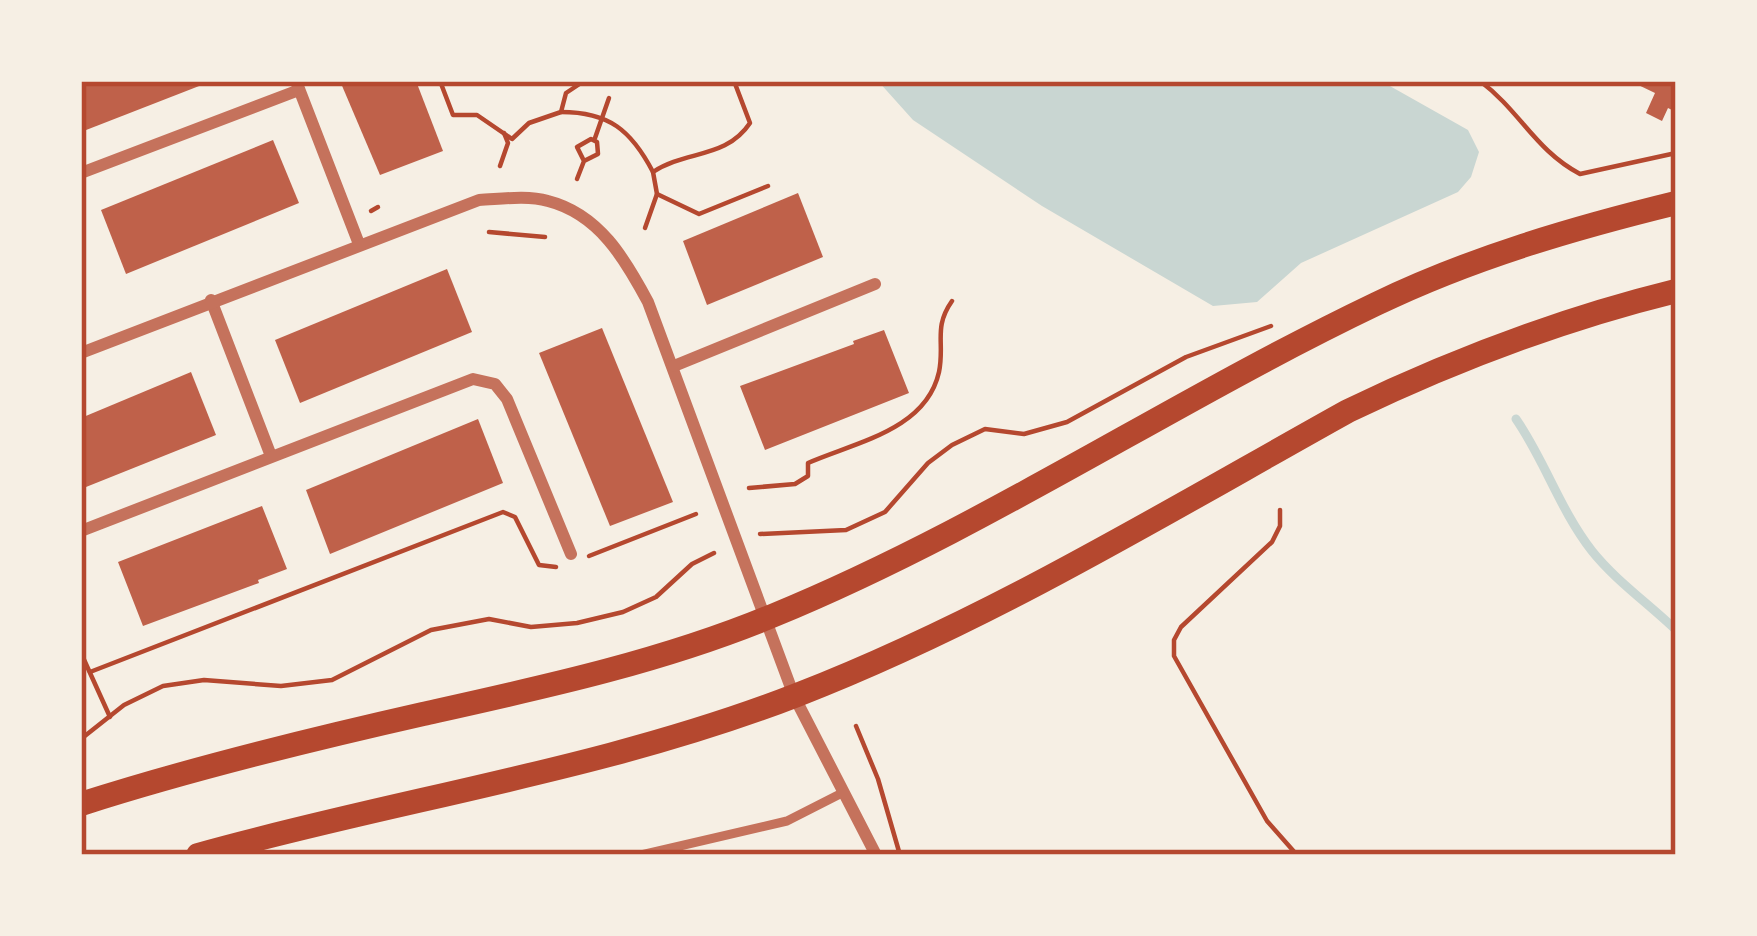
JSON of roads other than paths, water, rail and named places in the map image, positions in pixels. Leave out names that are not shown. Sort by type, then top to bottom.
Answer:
[{"type":"main road","points":[[81,804],[212,765],[626,664],[765,619],[940,538],[1267,358],[1380,302],[1499,254],[1676,203]]},
{"type":"main road","points":[[199,855],[670,739],[794,696],[902,652],[1415,379],[1567,320],[1676,291]]},
{"type":"street","points":[[81,173],[297,86],[359,244]]},
{"type":"street","points":[[81,353],[479,200],[548,200],[588,220],[620,253],[648,302],[794,696],[876,855]]},
{"type":"street","points":[[674,365],[875,284]]},
{"type":"street","points":[[211,300],[271,456]]},
{"type":"street","points":[[81,531],[473,379],[494,384],[507,399],[576,556]]},
{"type":"lane","points":[[640,855],[787,821],[844,792]]},
{"type":"waterway","points":[[1516,419],[1592,551],[1676,630]]}]
